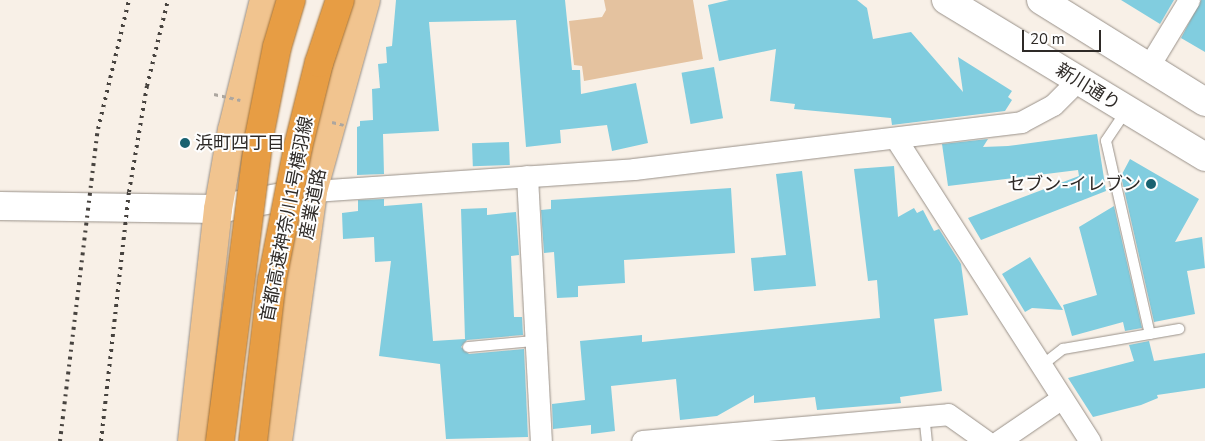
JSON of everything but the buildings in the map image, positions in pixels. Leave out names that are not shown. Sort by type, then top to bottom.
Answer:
[{"type":"highway","name":"首都高速神奈川1号横羽線","points":[[220,441],[259,138],[277,47],[291,0]]},
{"type":"highway","name":"首都高速神奈川1号横羽線","points":[[253,441],[272,280],[292,176],[319,63],[340,0]]},
{"type":"main road","points":[[192,441],[218,209],[232,130],[264,0]]},
{"type":"main road","name":"産業道路","points":[[278,441],[313,192],[366,0]]},
{"type":"main road","name":"新川通り","points":[[946,0],[1126,111],[1205,157]]},
{"type":"main road","points":[[1041,0],[1147,69],[1205,102]]},
{"type":"main road","points":[[0,206],[218,209],[313,192]]},
{"type":"street","points":[[1147,69],[1189,0]]},
{"type":"street","points":[[313,192],[634,169],[896,139],[1021,122],[1053,105],[1078,80]]},
{"type":"street","points":[[896,139],[1090,441]]},
{"type":"street","points":[[527,176],[534,341],[541,441]]},
{"type":"street","points":[[999,441],[1062,398]]},
{"type":"street","points":[[642,441],[924,414],[948,414],[986,441]]},
{"type":"lane","points":[[1126,111],[1106,141],[1150,334]]},
{"type":"lane","points":[[1041,366],[1063,349],[1178,329]]},
{"type":"lane","points":[[468,347],[534,341]]},
{"type":"lane","points":[[924,414],[927,441]]},
{"type":"shaded area","points":[[604,0],[693,0],[703,59],[584,81],[582,66],[574,65],[569,21],[602,17],[606,10]]},
{"type":"railway","points":[[60,441],[98,129],[129,0]]},
{"type":"railway","points":[[101,441],[129,192],[147,86],[168,0]]},
{"type":"place","name":"浜町四丁目","points":[[185,143]]},
{"type":"place","name":"セブン-イレブン","points":[[1151,184]]}]
